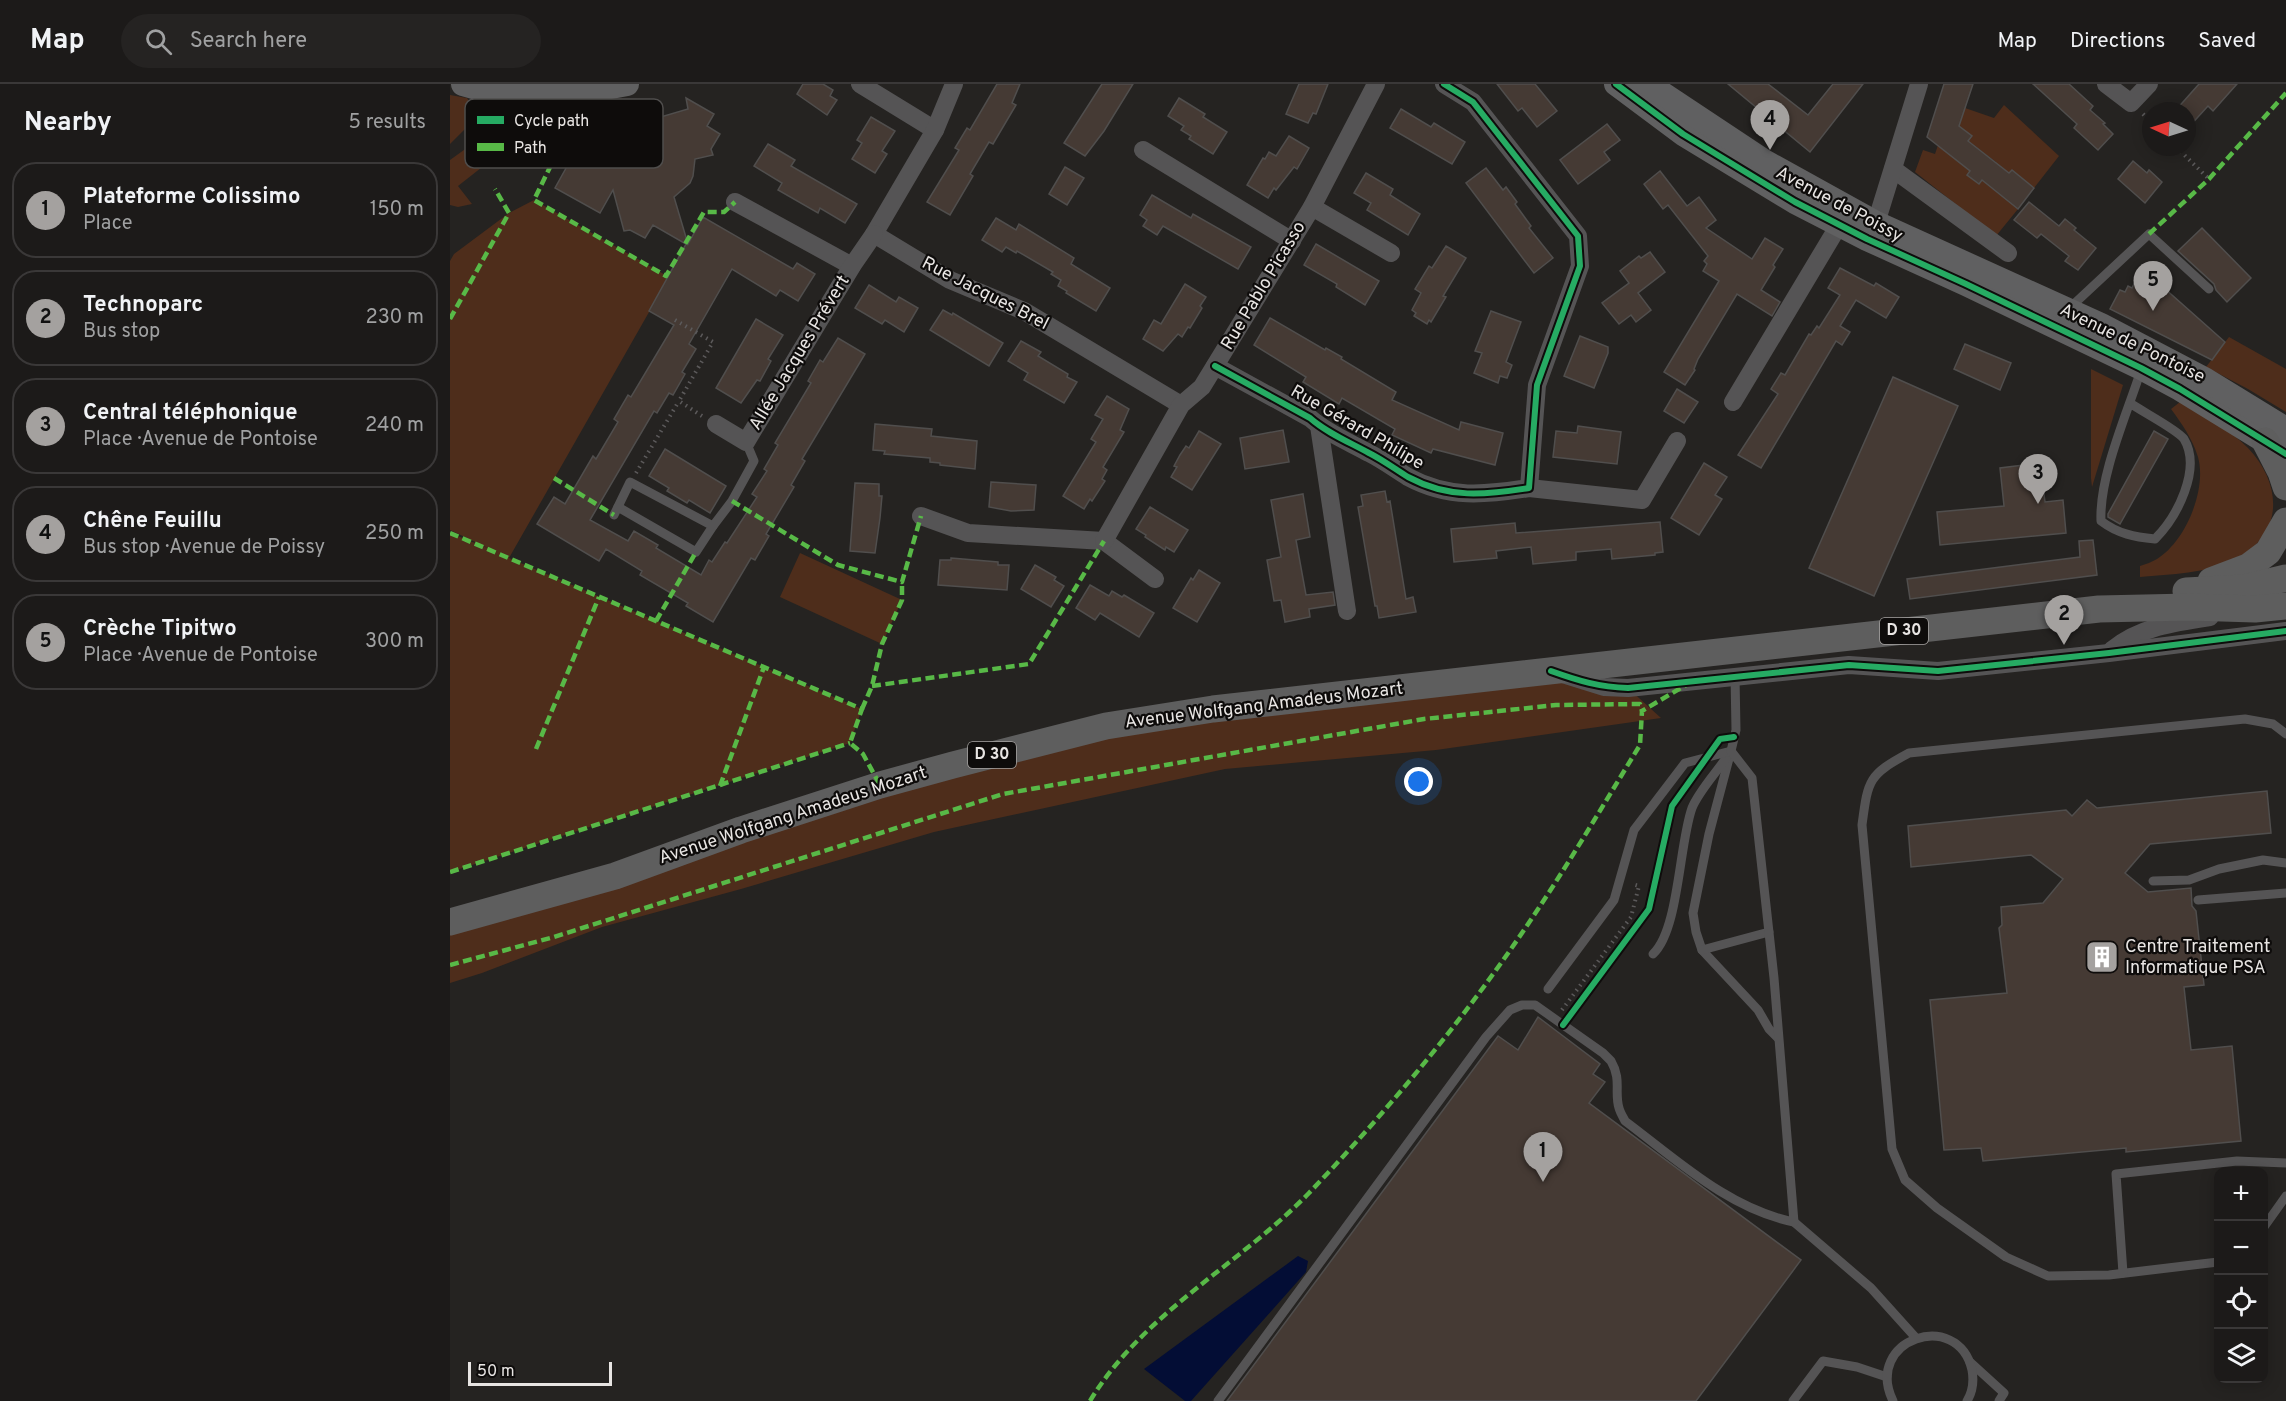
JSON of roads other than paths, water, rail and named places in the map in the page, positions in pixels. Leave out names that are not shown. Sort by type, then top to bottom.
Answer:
[{"type":"main road","points":[[2279,441],[2286,487]]},
{"type":"main road","points":[[2179,591],[2248,567],[2268,552],[2286,521]]},
{"type":"main road","name":"D 30","points":[[2099,609],[2179,591],[2244,588],[2286,578]]},
{"type":"main road","name":"D 30","points":[[2099,609],[2189,607],[2241,609],[2286,606]]},
{"type":"main road","name":"Avenue Wolfgang Amadeus Mozart","points":[[450,922],[615,876],[741,830],[880,785],[1106,726],[1213,709],[2099,609]]},
{"type":"street","points":[[463,84],[495,92],[524,93],[598,89],[627,84]]},
{"type":"street","points":[[861,84],[935,130]]},
{"type":"street","points":[[874,234],[935,130],[954,84]]},
{"type":"street","name":"Rue Pablo Picasso","points":[[1104,541],[1181,405],[1202,387],[1292,241],[1376,84]]},
{"type":"street","points":[[1444,84],[1473,102],[1578,236],[1580,267],[1537,386],[1529,488]]},
{"type":"street","name":"Avenue de Poissy","points":[[1616,84],[1683,134],[1795,202],[1839,225],[1871,231],[1974,268]]},
{"type":"street","name":"Avenue de Poissy","points":[[1648,84],[1871,231],[1966,284],[2069,315]]},
{"type":"street","points":[[1871,231],[1893,169],[1918,84]]},
{"type":"street","points":[[2106,84],[2131,103],[2149,84]]},
{"type":"street","points":[[1143,150],[1292,241]]},
{"type":"street","points":[[1893,169],[2008,253]]},
{"type":"street","points":[[735,202],[852,266]]},
{"type":"street","points":[[1312,207],[1391,253]]},
{"type":"street","points":[[1733,402],[1839,225]]},
{"type":"street","name":"Allée Jacques Prévert","points":[[716,424],[746,442],[852,266],[874,234]]},
{"type":"street","name":"Rue Jacques Brel","points":[[874,234],[950,280],[1024,311],[1181,405]]},
{"type":"street","name":"Avenue de Pontoise","points":[[1974,268],[2069,315],[2101,325],[2206,380],[2279,441]]},
{"type":"street","name":"Avenue de Pontoise","points":[[2069,315],[2141,368],[2279,441]]},
{"type":"street","name":"Rue Gérard Philipe","points":[[1215,366],[1310,418],[1319,426],[1410,478],[1445,492],[1483,495],[1529,488],[1642,500],[1677,441]]},
{"type":"street","points":[[1319,426],[1347,611]]},
{"type":"street","points":[[921,516],[968,533],[1104,541],[1155,579]]},
{"type":"street","points":[[2109,653],[2119,644],[2151,628],[2241,609]]},
{"type":"street","points":[[1551,670],[1604,687],[1628,688],[1849,665],[1938,671],[2286,631]]},
{"type":"lane","points":[[2069,315],[2149,234],[2209,288]]},
{"type":"lane","points":[[2130,404],[2182,437],[2191,455],[2182,501],[2168,526],[2156,539],[2135,537],[2112,530],[2101,521],[2100,506],[2105,480],[2141,368]]},
{"type":"lane","points":[[712,526],[630,482],[616,511],[696,552],[712,526],[732,501],[754,461],[746,442]]},
{"type":"lane","points":[[1736,676],[1736,730],[1709,834],[1693,913],[1702,950],[1758,1010],[1769,1029],[1778,1038]]},
{"type":"lane","points":[[2214,1262],[2123,1273],[2048,1276],[2006,1257],[1937,1208],[1905,1180],[1892,1149],[1862,825],[1867,787],[1883,767],[1909,753],[2245,719],[2273,724],[2286,734]]},
{"type":"lane","points":[[1548,989],[1614,900],[1634,830],[1685,763],[1731,751]]},
{"type":"lane","points":[[1731,751],[1752,778],[1769,932],[1794,1222]]},
{"type":"lane","points":[[1653,954],[1669,924],[1686,829],[1693,806],[1731,751]]},
{"type":"lane","points":[[2153,881],[2189,880],[2219,869],[2263,860],[2286,862]]},
{"type":"lane","points":[[2198,900],[2286,892]]},
{"type":"lane","points":[[1702,950],[1769,932]]},
{"type":"lane","points":[[1218,1401],[1486,1037],[1510,1010],[1522,1005],[1535,1005],[1611,1061],[1616,1070],[1619,1085],[1618,1106],[1625,1121],[1716,1190],[1776,1219],[1794,1222],[1871,1288],[1916,1338]]},
{"type":"lane","points":[[2123,1273],[2116,1173],[2236,1161],[2286,1163]]},
{"type":"lane","points":[[2268,1222],[2286,1197]]},
{"type":"lane","points":[[1893,1401],[1888,1391],[1887,1377],[1891,1360],[1901,1346],[1916,1338],[1932,1335],[1948,1339],[1961,1348],[1970,1362],[2004,1393],[1999,1401]]},
{"type":"lane","points":[[1793,1401],[1823,1361],[1857,1367],[1887,1377]]},
{"type":"lane","points":[[1967,1401],[1974,1377],[1970,1362]]},
{"type":"water","points":[[1298,1256],[1308,1261],[1306,1272],[1191,1401],[1185,1401],[1144,1369]]},
{"type":"place","name":"Chêne Feuillu","points":[[1770,150]]},
{"type":"place","name":"Crèche Tipitwo","points":[[2153,311]]},
{"type":"place","name":"Central téléphonique","points":[[2038,504]]},
{"type":"place","name":"Technoparc","points":[[2064,645]]},
{"type":"place","name":"Centre Traitement Informatique PSA","points":[[2102,957]]},
{"type":"place","name":"Plateforme Colissimo","points":[[1543,1182]]}]
